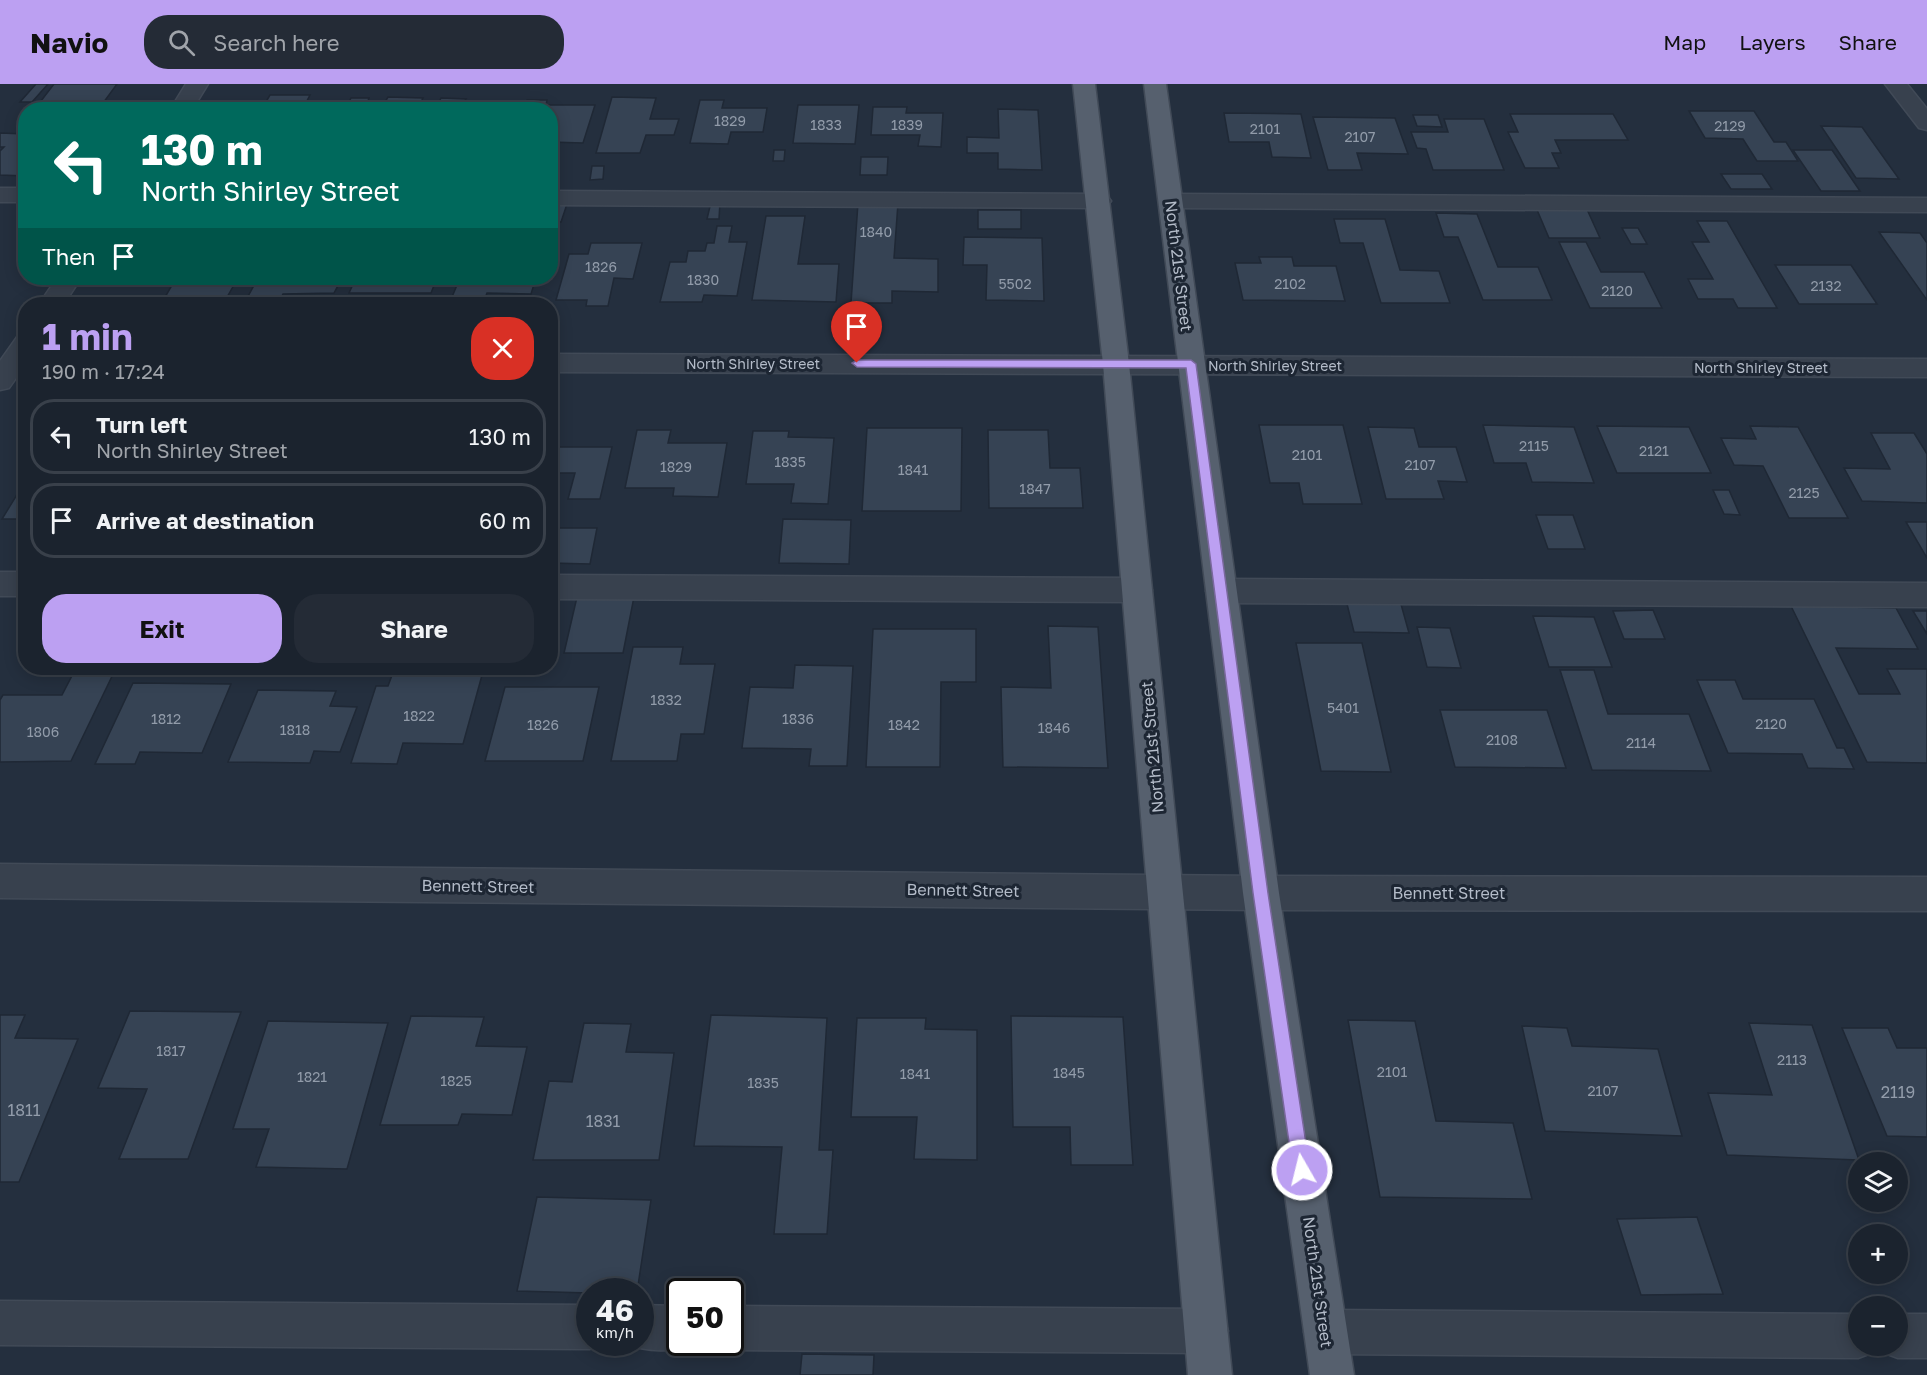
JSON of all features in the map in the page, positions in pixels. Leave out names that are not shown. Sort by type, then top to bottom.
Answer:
[{"type":"main road","name":"North 21st Street","points":[[1084,84],[1116,364],[1210,1375]]},
{"type":"main road","name":"North 21st Street","points":[[1155,84],[1261,893],[1332,1375]]},
{"type":"street","points":[[186,102],[198,84]]},
{"type":"street","points":[[1896,84],[1927,123]]},
{"type":"street","points":[[0,195],[18,195]]},
{"type":"street","points":[[558,198],[1099,201]]},
{"type":"street","points":[[1171,201],[1927,206]]},
{"type":"street","name":"North Shirley Street","points":[[558,363],[1927,368]]},
{"type":"street","points":[[0,584],[18,584]]},
{"type":"street","points":[[558,587],[1137,590]]},
{"type":"street","points":[[1221,591],[1927,595]]},
{"type":"street","name":"Bennett Street","points":[[0,881],[1261,893],[1927,894]]},
{"type":"street","points":[[0,1323],[576,1327]]},
{"type":"street","points":[[744,1328],[1206,1331]]},
{"type":"street","points":[[1326,1332],[1848,1336]]},
{"type":"street","points":[[1908,1336],[1927,1336]]},
{"type":"building","points":[[36,84],[48,84],[32,102],[20,102]]},
{"type":"building","points":[[54,84],[117,84],[104,102],[40,102]]},
{"type":"building","points":[[270,95],[310,95],[306,102],[266,102]]},
{"type":"building","points":[[388,97],[423,98],[421,102],[385,102]]},
{"type":"building","points":[[612,97],[656,98],[650,119],[679,119],[674,135],[646,135],[640,153],[596,153]]},
{"type":"building","points":[[351,98],[369,98],[368,101],[385,102],[349,102]]},
{"type":"building","points":[[441,98],[466,99],[464,102],[439,102]]},
{"type":"building","points":[[527,100],[547,100],[547,102],[526,102]]},
{"type":"building","points":[[700,100],[724,100],[722,108],[767,108],[763,132],[731,132],[728,144],[690,143]]},
{"type":"building","points":[[558,105],[595,105],[583,143],[558,142]]},
{"type":"building","points":[[798,105],[859,105],[855,144],[793,143]]},
{"type":"building","points":[[873,107],[907,107],[906,113],[943,113],[941,147],[918,146],[920,135],[871,135]]},
{"type":"building","points":[[998,109],[1038,110],[1042,170],[998,169],[998,153],[967,153],[967,137],[999,138]]},
{"type":"building","points":[[1689,111],[1754,111],[1774,142],[1786,142],[1798,161],[1757,161],[1743,139],[1705,138]]},
{"type":"building","points":[[1224,113],[1301,114],[1311,158],[1272,157],[1269,142],[1229,142]]},
{"type":"building","points":[[1510,114],[1613,114],[1628,140],[1555,140],[1561,153],[1552,153],[1559,168],[1525,168],[1508,132],[1518,132]]},
{"type":"building","points":[[1413,115],[1438,115],[1442,127],[1417,126]]},
{"type":"building","points":[[1313,117],[1395,118],[1408,154],[1357,153],[1362,170],[1328,170]]},
{"type":"building","points":[[1444,119],[1484,119],[1504,170],[1433,170],[1426,149],[1417,148],[1411,132],[1448,132]]},
{"type":"building","points":[[1821,126],[1862,127],[1899,179],[1856,178]]},
{"type":"building","points":[[0,133],[18,134],[18,176],[0,175],[0,151],[4,147],[0,147]]},
{"type":"building","points":[[774,150],[785,150],[784,161],[773,161]]},
{"type":"building","points":[[1793,150],[1832,150],[1860,191],[1821,191]]},
{"type":"building","points":[[861,157],[888,157],[887,175],[860,175]]},
{"type":"building","points":[[592,166],[604,166],[603,179],[590,180]]},
{"type":"building","points":[[1721,174],[1762,174],[1772,189],[1731,189]]},
{"type":"building","points":[[711,202],[720,202],[719,219],[707,219]]},
{"type":"building","points":[[858,203],[898,203],[894,258],[938,259],[938,292],[892,291],[892,303],[851,303]]},
{"type":"building","points":[[558,204],[567,204],[561,222],[558,222]]},
{"type":"building","points":[[1535,205],[1585,205],[1600,238],[1549,238]]},
{"type":"building","points":[[978,210],[1021,210],[1021,229],[978,229]]},
{"type":"building","points":[[1436,213],[1477,214],[1498,267],[1538,267],[1552,300],[1483,300],[1458,237],[1444,237]]},
{"type":"building","points":[[766,216],[805,216],[798,264],[839,264],[836,302],[752,300]]},
{"type":"building","points":[[1334,219],[1385,219],[1400,270],[1439,271],[1450,303],[1381,303],[1363,243],[1340,243]]},
{"type":"building","points":[[1697,221],[1727,221],[1777,308],[1738,308],[1733,299],[1698,299],[1688,279],[1713,279],[1692,242],[1709,242]]},
{"type":"building","points":[[717,226],[732,226],[729,242],[747,242],[737,296],[704,295],[702,302],[660,302],[670,262],[686,262],[688,251],[705,251],[707,243],[714,243]]},
{"type":"building","points":[[1622,228],[1638,228],[1647,244],[1631,244]]},
{"type":"building","points":[[1879,232],[1920,233],[1927,243],[1927,300]]},
{"type":"building","points":[[964,237],[1042,238],[1044,301],[986,300],[987,265],[963,265]]},
{"type":"building","points":[[1559,242],[1586,242],[1601,272],[1644,272],[1662,308],[1590,308]]},
{"type":"building","points":[[591,243],[642,243],[633,279],[614,278],[608,306],[586,306],[587,300],[558,300],[557,297],[569,254],[588,254]]},
{"type":"building","points":[[1259,257],[1292,257],[1294,266],[1336,266],[1345,301],[1243,300],[1235,263],[1261,263]]},
{"type":"building","points":[[1775,265],[1851,265],[1877,304],[1799,304]]},
{"type":"building","points":[[172,285],[234,285],[227,297],[165,297]]},
{"type":"building","points":[[254,285],[338,285],[334,293],[248,297]]},
{"type":"building","points":[[353,285],[434,285],[431,293],[349,293]]},
{"type":"building","points":[[457,285],[534,285],[531,294],[487,293],[486,297],[452,297]]},
{"type":"building","points":[[1259,425],[1343,425],[1362,504],[1303,504],[1299,483],[1270,483]]},
{"type":"building","points":[[1483,425],[1574,427],[1594,483],[1532,482],[1526,463],[1494,463]]},
{"type":"building","points":[[1597,426],[1689,427],[1711,473],[1617,473]]},
{"type":"building","points":[[1750,426],[1798,427],[1848,518],[1789,518],[1763,466],[1734,465],[1721,438],[1756,439]]},
{"type":"building","points":[[1368,427],[1414,428],[1419,447],[1456,447],[1467,482],[1438,481],[1444,499],[1386,499]]},
{"type":"building","points":[[867,428],[962,428],[961,511],[862,511]]},
{"type":"building","points":[[637,430],[671,430],[668,443],[727,443],[718,497],[673,496],[674,488],[625,488]]},
{"type":"building","points":[[988,430],[1048,430],[1050,468],[1080,468],[1083,508],[989,508]]},
{"type":"building","points":[[753,431],[789,431],[788,437],[834,438],[828,504],[791,503],[794,484],[746,484]]},
{"type":"building","points":[[1871,433],[1914,433],[1927,454],[1927,503],[1862,501],[1844,468],[1890,469]]},
{"type":"building","points":[[558,447],[612,447],[600,499],[568,499],[575,473],[558,473]]},
{"type":"building","points":[[1713,490],[1729,490],[1740,515],[1724,514]]},
{"type":"building","points":[[18,493],[18,519],[2,519]]},
{"type":"building","points":[[1536,515],[1573,515],[1585,549],[1548,549]]},
{"type":"building","points":[[783,519],[851,520],[849,564],[779,563]]},
{"type":"building","points":[[1906,522],[1927,522],[1927,558]]},
{"type":"building","points":[[558,528],[597,528],[590,564],[558,563]]},
{"type":"building","points":[[1345,596],[1399,597],[1409,633],[1354,632]]},
{"type":"building","points":[[577,597],[634,597],[623,653],[564,653]]},
{"type":"building","points":[[1791,606],[1896,608],[1918,649],[1836,648],[1859,694],[1900,694],[1887,669],[1927,669],[1927,763],[1867,762]]},
{"type":"building","points":[[1653,610],[1665,639],[1624,639],[1613,611]]},
{"type":"building","points":[[1913,611],[1927,611],[1927,634]]},
{"type":"building","points":[[1533,616],[1594,617],[1612,667],[1549,667]]},
{"type":"building","points":[[1048,626],[1098,627],[1108,768],[1003,767],[1001,687],[1051,688]]},
{"type":"building","points":[[1417,627],[1450,628],[1461,668],[1427,667]]},
{"type":"building","points":[[873,629],[976,629],[976,682],[941,682],[940,767],[866,767]]},
{"type":"building","points":[[1296,643],[1362,643],[1391,772],[1321,771]]},
{"type":"building","points":[[633,647],[683,647],[680,664],[715,664],[704,734],[681,734],[677,761],[611,761]]},
{"type":"building","points":[[795,665],[853,666],[847,766],[809,766],[811,749],[742,748],[750,687],[793,688]]},
{"type":"building","points":[[1560,670],[1594,670],[1608,714],[1689,714],[1711,771],[1592,770]]},
{"type":"building","points":[[72,675],[113,675],[71,761],[0,762],[0,700],[3,695],[62,695]]},
{"type":"building","points":[[392,675],[482,675],[463,744],[403,743],[397,764],[351,763],[376,686],[388,686]]},
{"type":"building","points":[[1697,680],[1735,680],[1743,699],[1814,699],[1837,748],[1844,748],[1854,769],[1808,768],[1802,754],[1728,753]]},
{"type":"building","points":[[133,683],[231,684],[202,753],[140,752],[135,764],[95,764]]},
{"type":"building","points":[[505,687],[599,687],[583,761],[485,761]]},
{"type":"building","points":[[258,690],[336,691],[330,706],[357,707],[340,752],[314,751],[310,763],[228,762]]},
{"type":"building","points":[[1440,710],[1547,710],[1566,768],[1455,767]]},
{"type":"building","points":[[130,1011],[241,1012],[188,1159],[119,1159],[147,1089],[98,1088]]},
{"type":"building","points":[[0,1015],[25,1015],[15,1038],[78,1039],[19,1182],[0,1182]]},
{"type":"building","points":[[711,1015],[827,1018],[819,1150],[833,1150],[827,1234],[774,1234],[782,1147],[694,1146]]},
{"type":"building","points":[[411,1016],[484,1017],[476,1046],[527,1047],[512,1115],[462,1114],[458,1125],[380,1125]]},
{"type":"building","points":[[1011,1016],[1123,1017],[1133,1165],[1071,1165],[1070,1127],[1013,1127]]},
{"type":"building","points":[[857,1018],[926,1018],[925,1029],[977,1030],[977,1160],[914,1159],[917,1117],[851,1117]]},
{"type":"building","points":[[1348,1020],[1415,1021],[1436,1121],[1513,1123],[1532,1199],[1380,1197]]},
{"type":"building","points":[[268,1021],[388,1023],[347,1169],[256,1167],[269,1129],[233,1129]]},
{"type":"building","points":[[584,1023],[631,1024],[626,1052],[674,1053],[659,1160],[533,1160],[549,1081],[572,1082]]},
{"type":"building","points":[[1749,1023],[1812,1025],[1856,1152],[1848,1152],[1848,1160],[1727,1155],[1708,1093],[1772,1095]]},
{"type":"building","points":[[1522,1026],[1567,1028],[1572,1046],[1658,1049],[1682,1136],[1545,1131]]},
{"type":"building","points":[[1842,1028],[1888,1028],[1897,1048],[1927,1048],[1927,1137],[1887,1136]]},
{"type":"building","points":[[537,1197],[651,1200],[639,1278],[576,1278],[576,1293],[517,1291]]},
{"type":"building","points":[[1697,1217],[1723,1294],[1641,1295],[1617,1219]]},
{"type":"building","points":[[802,1354],[874,1355],[873,1375],[800,1375]]},
{"type":"route","points":[[857,363],[1191,364],[1261,893],[1302,1170]]}]
